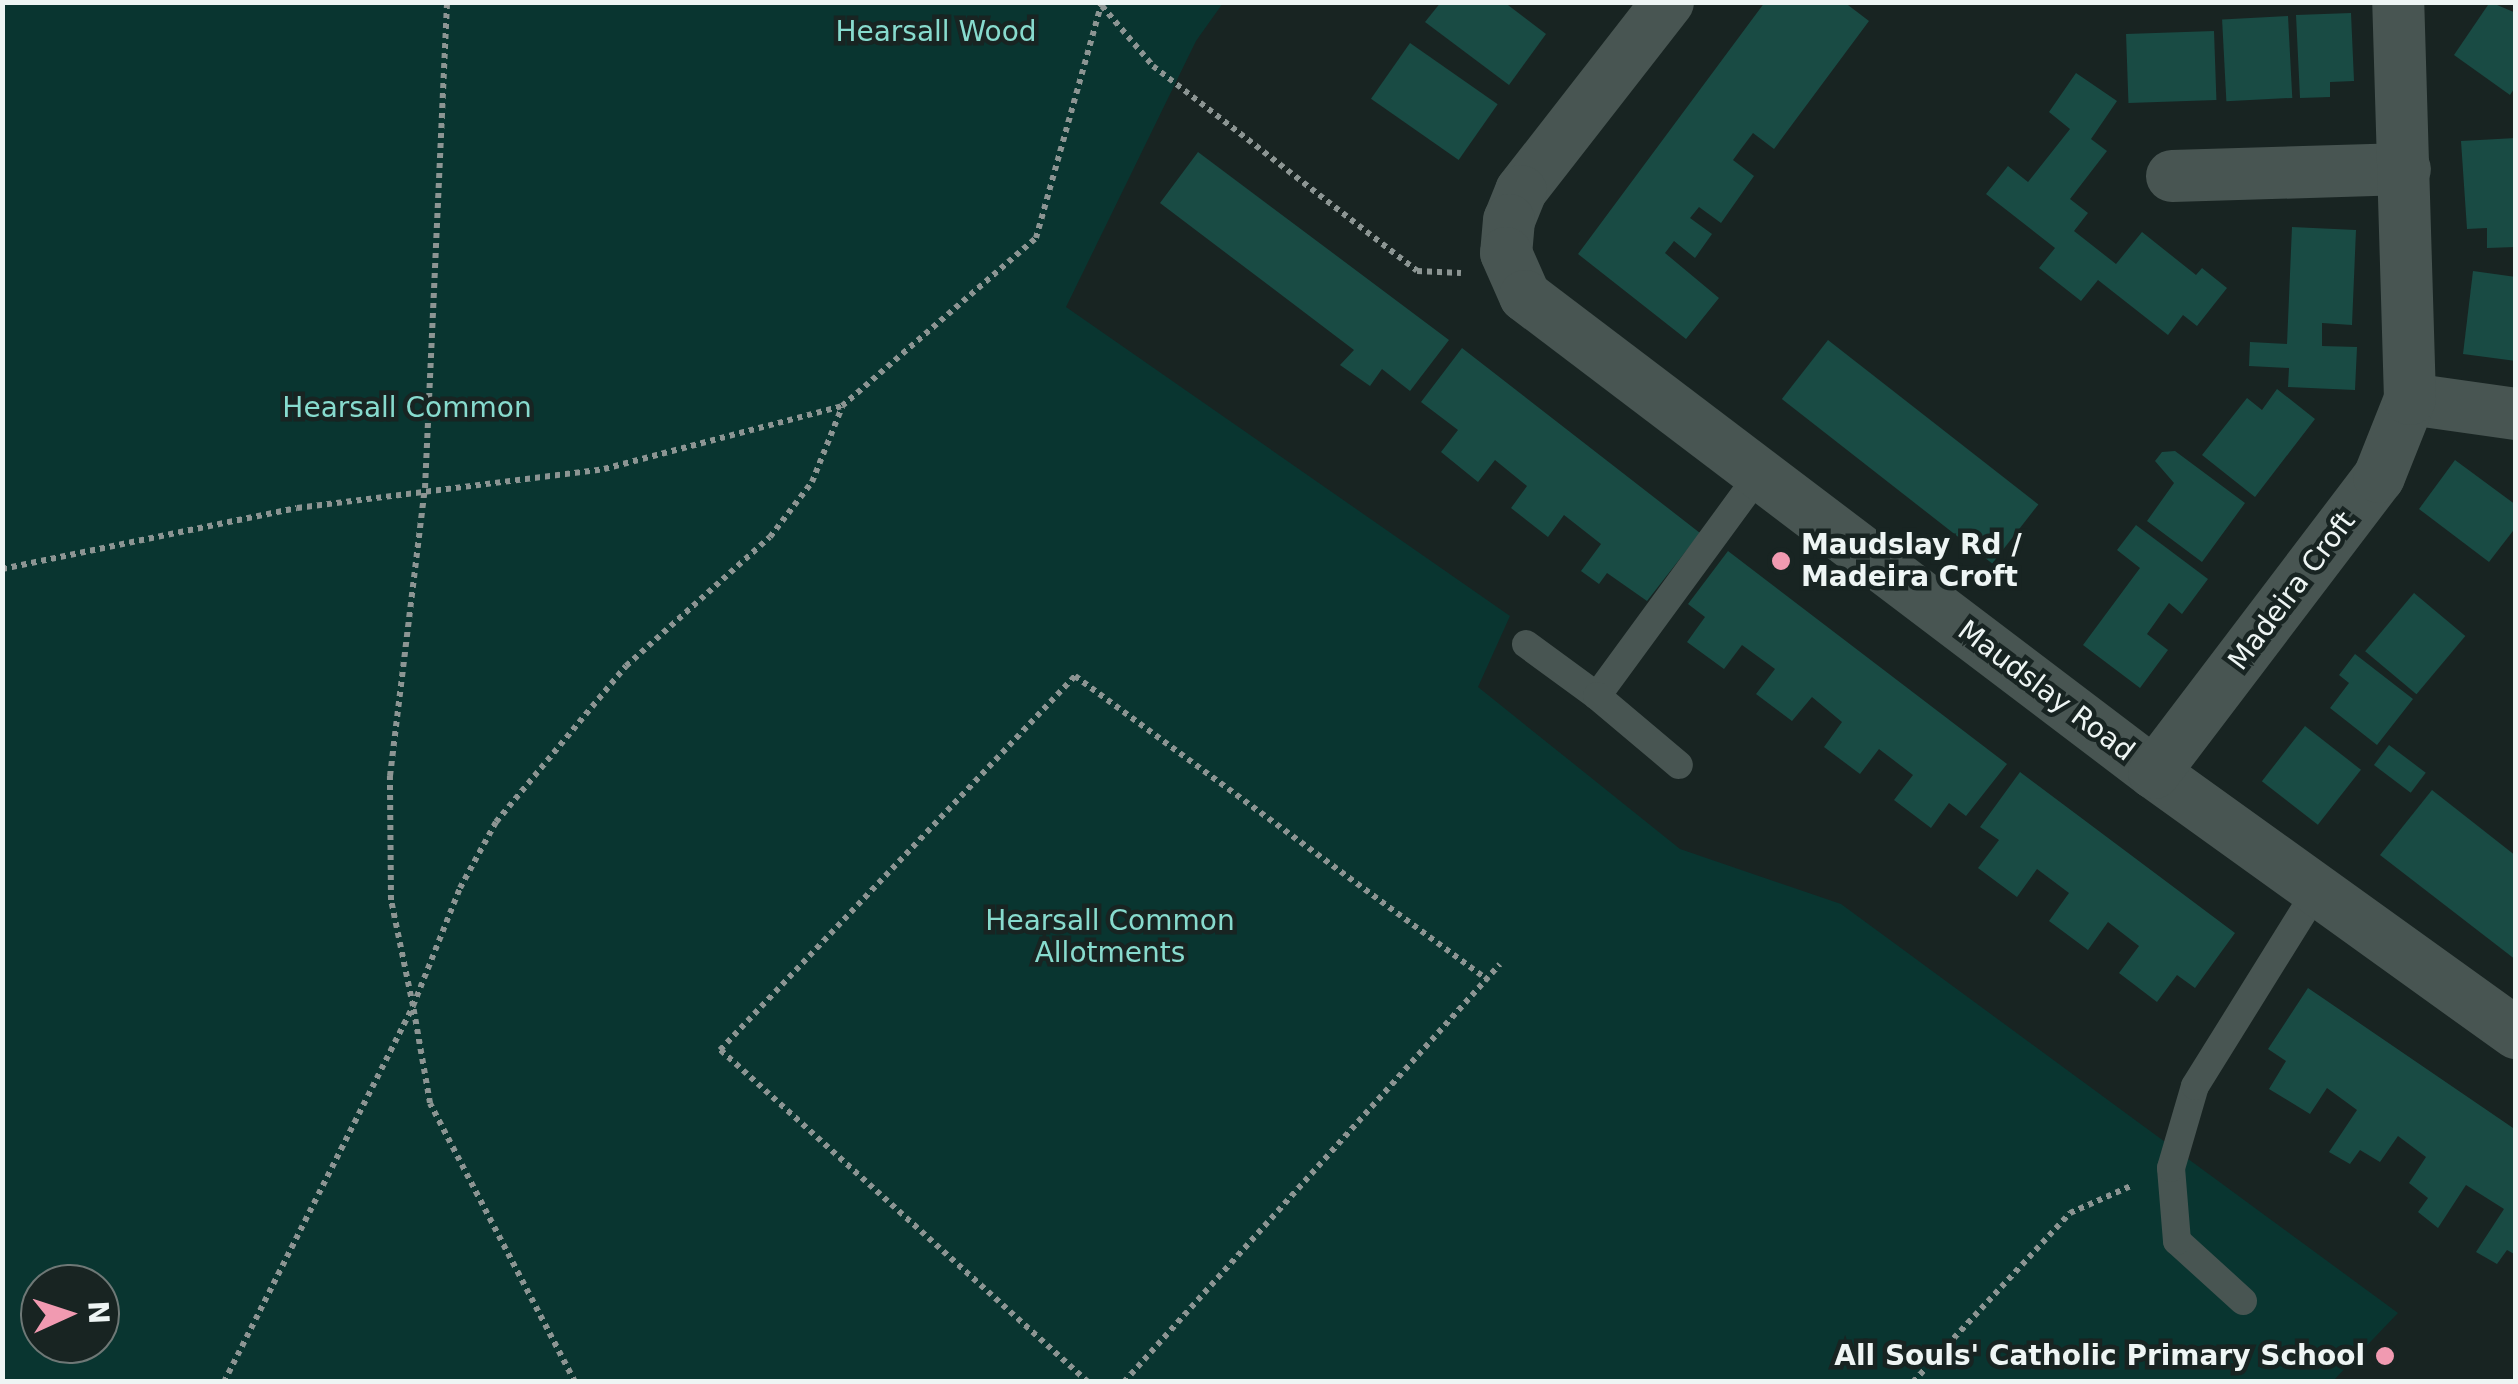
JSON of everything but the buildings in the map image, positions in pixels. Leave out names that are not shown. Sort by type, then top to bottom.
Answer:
[{"type":"street","points":[[1509,264],[1508,220],[1521,191],[1668,2]]},
{"type":"street","name":"Madeira Croft","points":[[2154,773],[2378,477],[2410,399],[2398,2]]},
{"type":"street","points":[[2172,176],[2406,169]]},
{"type":"street","name":"Maudslay Road","points":[[1509,264],[1524,296],[2154,773],[2516,1033]]},
{"type":"street","points":[[2410,399],[2516,414]]},
{"type":"lane","points":[[1597,696],[1759,475]]},
{"type":"lane","points":[[1526,644],[1679,764]]},
{"type":"lane","points":[[2243,1301],[2177,1241],[2171,1168],[2195,1086],[2317,890]]},
{"type":"path","points":[[448,2],[425,488],[390,776],[391,900],[430,1103],[575,1382]]},
{"type":"path","points":[[2,570],[297,508],[425,488],[604,468],[842,406],[1036,238],[1100,3]]},
{"type":"path","points":[[1100,3],[1153,66],[1417,271],[1509,264]]},
{"type":"path","points":[[224,1382],[414,1006],[460,888],[496,822],[626,666],[770,536],[812,482],[842,406]]},
{"type":"path","points":[[1088,1382],[720,1050],[1075,676],[1488,980]]},
{"type":"path","points":[[1124,1382],[1500,964]]},
{"type":"path","points":[[1913,1382],[2070,1213],[2171,1168]]},
{"type":"green space","points":[[3,2],[1223,3],[1196,41],[1066,307],[1510,616],[1478,687],[1680,849],[1841,904],[2398,1313],[2332,1382],[3,1382]]},
{"type":"place","name":"Maudslay Rd / Madeira Croft","points":[[1781,561]]},
{"type":"place","name":"All Souls' Catholic Primary School","points":[[2385,1356]]},
{"type":"park label","name":"Hearsall Wood","points":[[936,32]]},
{"type":"park label","name":"Hearsall Common","points":[[407,408]]},
{"type":"park label","name":"Hearsall Common Allotments","points":[[1110,937]]}]
